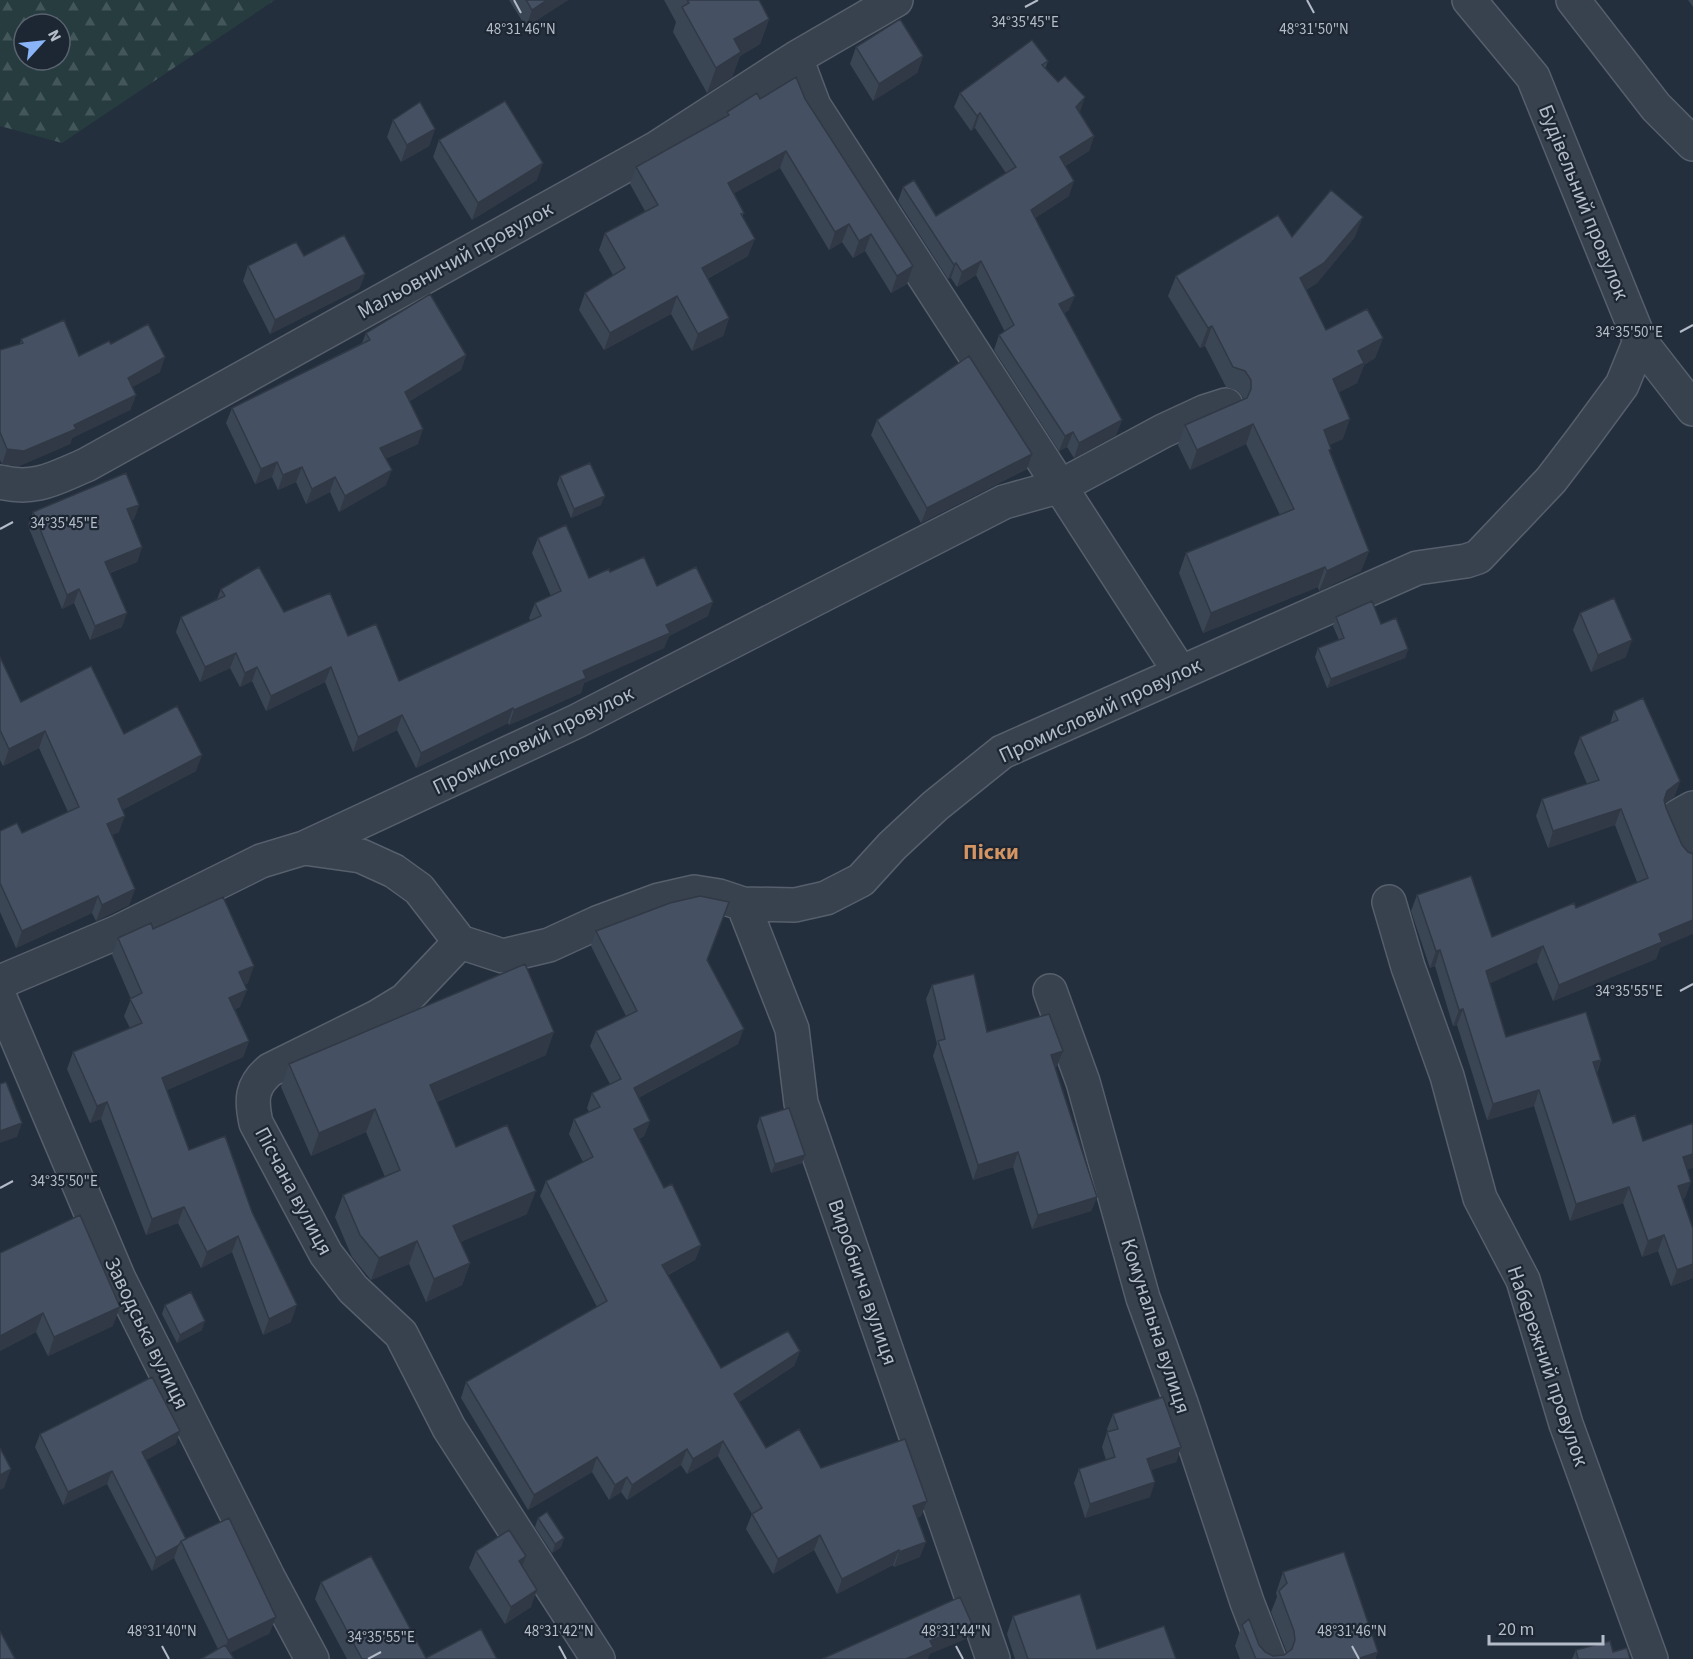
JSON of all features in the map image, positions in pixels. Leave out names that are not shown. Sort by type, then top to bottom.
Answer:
[{"type":"street","name":"Мальовничий провулок","points":[[0,482],[17,487],[42,484],[86,465],[655,149],[796,58],[896,0]]},
{"type":"street","name":"Будівельний провулок","points":[[1469,0],[1533,77],[1640,340],[1693,409]]},
{"type":"street","points":[[1573,0],[1656,107],[1693,144]]},
{"type":"street","points":[[796,58],[814,106],[1180,672]]},
{"type":"street","name":"Промисловий провулок","points":[[460,942],[503,956],[549,945],[597,923],[659,900],[694,892],[719,896],[743,904],[795,905],[826,898],[861,880],[892,846],[935,806],[1002,752],[1417,568],[1466,561],[1478,557],[1551,480],[1590,429],[1622,385],[1640,340]]},
{"type":"street","name":"Промисловий провулок","points":[[0,982],[118,932],[261,861],[304,848],[577,721],[1004,502],[1061,486],[1163,431],[1204,412],[1226,405]]},
{"type":"street","points":[[1685,812],[1693,853]]},
{"type":"street","points":[[304,848],[361,856],[393,872],[419,889],[460,942]]},
{"type":"street","name":"Набережний провулок","points":[[1389,903],[1408,967],[1448,1076],[1480,1198],[1523,1280],[1566,1424],[1651,1659]]},
{"type":"street","name":"Виробнича вулиця","points":[[743,904],[792,1029],[801,1103],[993,1659]]},
{"type":"street","name":"Пісчана вулиця","points":[[460,942],[405,1000],[377,1017],[270,1070],[259,1079],[252,1105],[256,1123],[326,1254],[353,1289],[400,1334],[449,1428],[597,1659]]},
{"type":"street","name":"Комунальна вулиця","points":[[1050,991],[1083,1082],[1143,1298],[1181,1403],[1243,1592],[1269,1659]]},
{"type":"street","name":"Заводська вулиця","points":[[0,998],[118,1279],[268,1577],[312,1659]]},
{"type":"green space","points":[[0,0],[275,0],[62,143],[0,126]]},
{"type":"building","points":[[526,0],[547,0],[532,10]]},
{"type":"building","points":[[687,0],[759,0],[769,19],[734,39],[741,52],[716,68],[682,7],[689,3]]},
{"type":"building","points":[[900,19],[923,56],[879,84],[856,47]]},
{"type":"building","points":[[1032,40],[1048,61],[1042,65],[1058,82],[1065,76],[1085,97],[1076,107],[1094,136],[1060,157],[1074,181],[1031,210],[1075,296],[1059,304],[1122,420],[1079,443],[1073,432],[1065,436],[999,335],[1014,325],[981,261],[962,272],[956,263],[954,265],[903,187],[914,180],[936,216],[1016,167],[980,113],[977,116],[960,93]]},
{"type":"building","points":[[796,77],[805,99],[913,266],[897,276],[871,234],[859,241],[849,224],[835,232],[786,151],[728,183],[755,239],[702,268],[729,318],[698,334],[677,296],[610,333],[585,293],[625,268],[605,233],[658,205],[636,167],[729,115],[727,112],[757,93],[760,99]]},
{"type":"building","points":[[505,101],[543,163],[478,203],[439,140]]},
{"type":"building","points":[[420,102],[435,129],[407,145],[393,120]]},
{"type":"building","points":[[1331,190],[1363,217],[1324,263],[1300,278],[1326,330],[1367,309],[1383,338],[1358,351],[1364,363],[1333,379],[1350,419],[1324,430],[1331,449],[1329,450],[1369,551],[1327,571],[1325,567],[1211,613],[1186,553],[1294,509],[1253,424],[1197,450],[1185,425],[1247,398],[1251,389],[1251,380],[1245,371],[1233,367],[1212,326],[1208,328],[1176,276],[1278,215],[1292,237]]},
{"type":"building","points":[[344,235],[365,274],[275,320],[248,266],[296,242],[304,256]]},
{"type":"building","points":[[430,294],[466,355],[405,392],[423,429],[380,448],[392,470],[345,496],[335,477],[312,489],[302,467],[283,475],[277,462],[261,469],[232,408],[370,340],[366,333]]},
{"type":"building","points":[[64,320],[79,356],[109,341],[111,344],[148,324],[165,357],[128,378],[136,395],[74,425],[76,429],[24,451],[7,449],[0,432],[0,350],[23,343],[21,339]]},
{"type":"building","points":[[969,356],[1032,454],[927,508],[877,420]]},
{"type":"building","points":[[590,463],[605,496],[574,509],[560,476]]},
{"type":"building","points":[[126,473],[139,505],[127,509],[142,547],[105,562],[127,613],[95,626],[79,589],[67,595],[33,512]]},
{"type":"building","points":[[566,525],[589,578],[609,569],[610,572],[644,557],[657,586],[696,567],[713,602],[666,625],[670,633],[583,671],[586,678],[514,710],[513,708],[421,753],[402,715],[358,737],[331,667],[271,696],[257,667],[245,673],[236,653],[205,667],[181,617],[225,596],[221,589],[259,567],[284,612],[330,593],[348,636],[376,624],[399,681],[541,616],[535,603],[561,591],[538,538]]},
{"type":"building","points":[[1614,598],[1632,640],[1598,655],[1580,613]]},
{"type":"building","points":[[1372,601],[1381,624],[1396,618],[1408,649],[1331,679],[1318,648],[1344,638],[1336,617]]},
{"type":"building","points":[[0,657],[21,702],[91,666],[124,734],[177,706],[202,755],[118,799],[125,816],[107,824],[135,889],[102,905],[98,896],[22,931],[0,883],[0,831],[17,823],[22,833],[79,807],[45,731],[9,749],[0,730]]},
{"type":"building","points":[[1643,698],[1680,781],[1667,791],[1664,800],[1682,845],[1693,854],[1693,920],[1659,934],[1662,942],[1559,985],[1543,946],[1486,971],[1506,1037],[1586,1012],[1601,1060],[1593,1062],[1613,1123],[1635,1115],[1643,1141],[1693,1123],[1693,1154],[1683,1157],[1691,1182],[1678,1186],[1693,1229],[1693,1264],[1677,1270],[1664,1235],[1648,1241],[1629,1187],[1576,1204],[1539,1090],[1493,1104],[1463,1009],[1459,1010],[1440,950],[1436,951],[1417,895],[1471,876],[1492,937],[1574,903],[1576,908],[1648,878],[1621,809],[1553,831],[1542,799],[1599,780],[1580,737],[1618,720],[1614,711]]},
{"type":"building","points":[[700,896],[729,902],[707,960],[744,1029],[634,1088],[650,1121],[634,1129],[664,1188],[672,1184],[701,1245],[662,1265],[721,1368],[788,1331],[800,1351],[734,1394],[766,1448],[799,1429],[821,1468],[905,1439],[927,1501],[913,1506],[926,1542],[899,1552],[899,1550],[842,1579],[820,1535],[778,1559],[752,1514],[762,1508],[723,1441],[693,1459],[687,1449],[632,1485],[627,1477],[615,1485],[597,1457],[534,1495],[466,1382],[607,1301],[546,1181],[593,1157],[574,1119],[600,1107],[592,1093],[621,1079],[596,1031],[637,1011],[596,931],[670,903]]},
{"type":"building","points":[[223,897],[254,966],[239,972],[247,990],[229,998],[249,1041],[162,1078],[189,1150],[225,1136],[252,1212],[297,1305],[269,1319],[238,1236],[207,1252],[184,1207],[152,1219],[107,1102],[97,1106],[73,1052],[142,1023],[130,999],[142,993],[118,938],[151,923],[153,929]]},
{"type":"building","points":[[525,964],[554,1032],[430,1085],[456,1147],[507,1125],[536,1191],[453,1226],[470,1263],[434,1279],[417,1241],[379,1258],[360,1235],[343,1195],[400,1170],[375,1109],[319,1133],[289,1064]]},
{"type":"building","points":[[974,974],[987,1032],[1049,1014],[1063,1051],[1051,1055],[1097,1197],[1038,1215],[1018,1152],[978,1165],[938,1041],[945,1039],[932,985]]},
{"type":"building","points":[[6,1082],[22,1123],[0,1131],[0,1084]]},
{"type":"building","points":[[789,1108],[805,1155],[775,1164],[760,1117]]},
{"type":"building","points":[[80,1215],[120,1307],[54,1337],[43,1313],[0,1336],[0,1253]]},
{"type":"building","points":[[191,1292],[205,1321],[180,1335],[165,1305]]},
{"type":"building","points":[[152,1377],[180,1431],[142,1452],[186,1539],[156,1558],[112,1471],[68,1492],[40,1434]]},
{"type":"building","points":[[1163,1397],[1181,1447],[1147,1459],[1155,1482],[1090,1504],[1079,1469],[1115,1457],[1107,1432],[1118,1429],[1113,1414]]},
{"type":"building","points":[[0,1448],[11,1469],[0,1475]]},
{"type":"building","points":[[547,1512],[564,1538],[555,1544],[538,1518]]},
{"type":"building","points":[[229,1518],[276,1617],[228,1640],[181,1541]]},
{"type":"building","points":[[509,1530],[526,1556],[519,1561],[537,1590],[511,1607],[476,1551]]},
{"type":"building","points":[[1344,1552],[1378,1652],[1357,1659],[1256,1659],[1242,1625],[1249,1619],[1259,1645],[1273,1656],[1284,1655],[1292,1649],[1295,1640],[1294,1631],[1279,1591],[1287,1583],[1283,1572]]},
{"type":"building","points":[[371,1556],[426,1658],[481,1629],[497,1659],[362,1659],[321,1582]]},
{"type":"building","points":[[1080,1594],[1097,1649],[1164,1626],[1176,1659],[1028,1659],[1013,1616]]},
{"type":"building","points":[[960,1597],[972,1624],[930,1641],[933,1647],[906,1659],[822,1659]]},
{"type":"building","points":[[0,1631],[15,1659],[0,1659]]},
{"type":"building","points":[[1610,1641],[1613,1652],[1627,1648],[1630,1659],[1578,1659],[1576,1650]]},
{"type":"building","points":[[225,1645],[234,1659],[201,1659]]},
{"type":"district","name":"Піски","points":[[991,852]]}]
